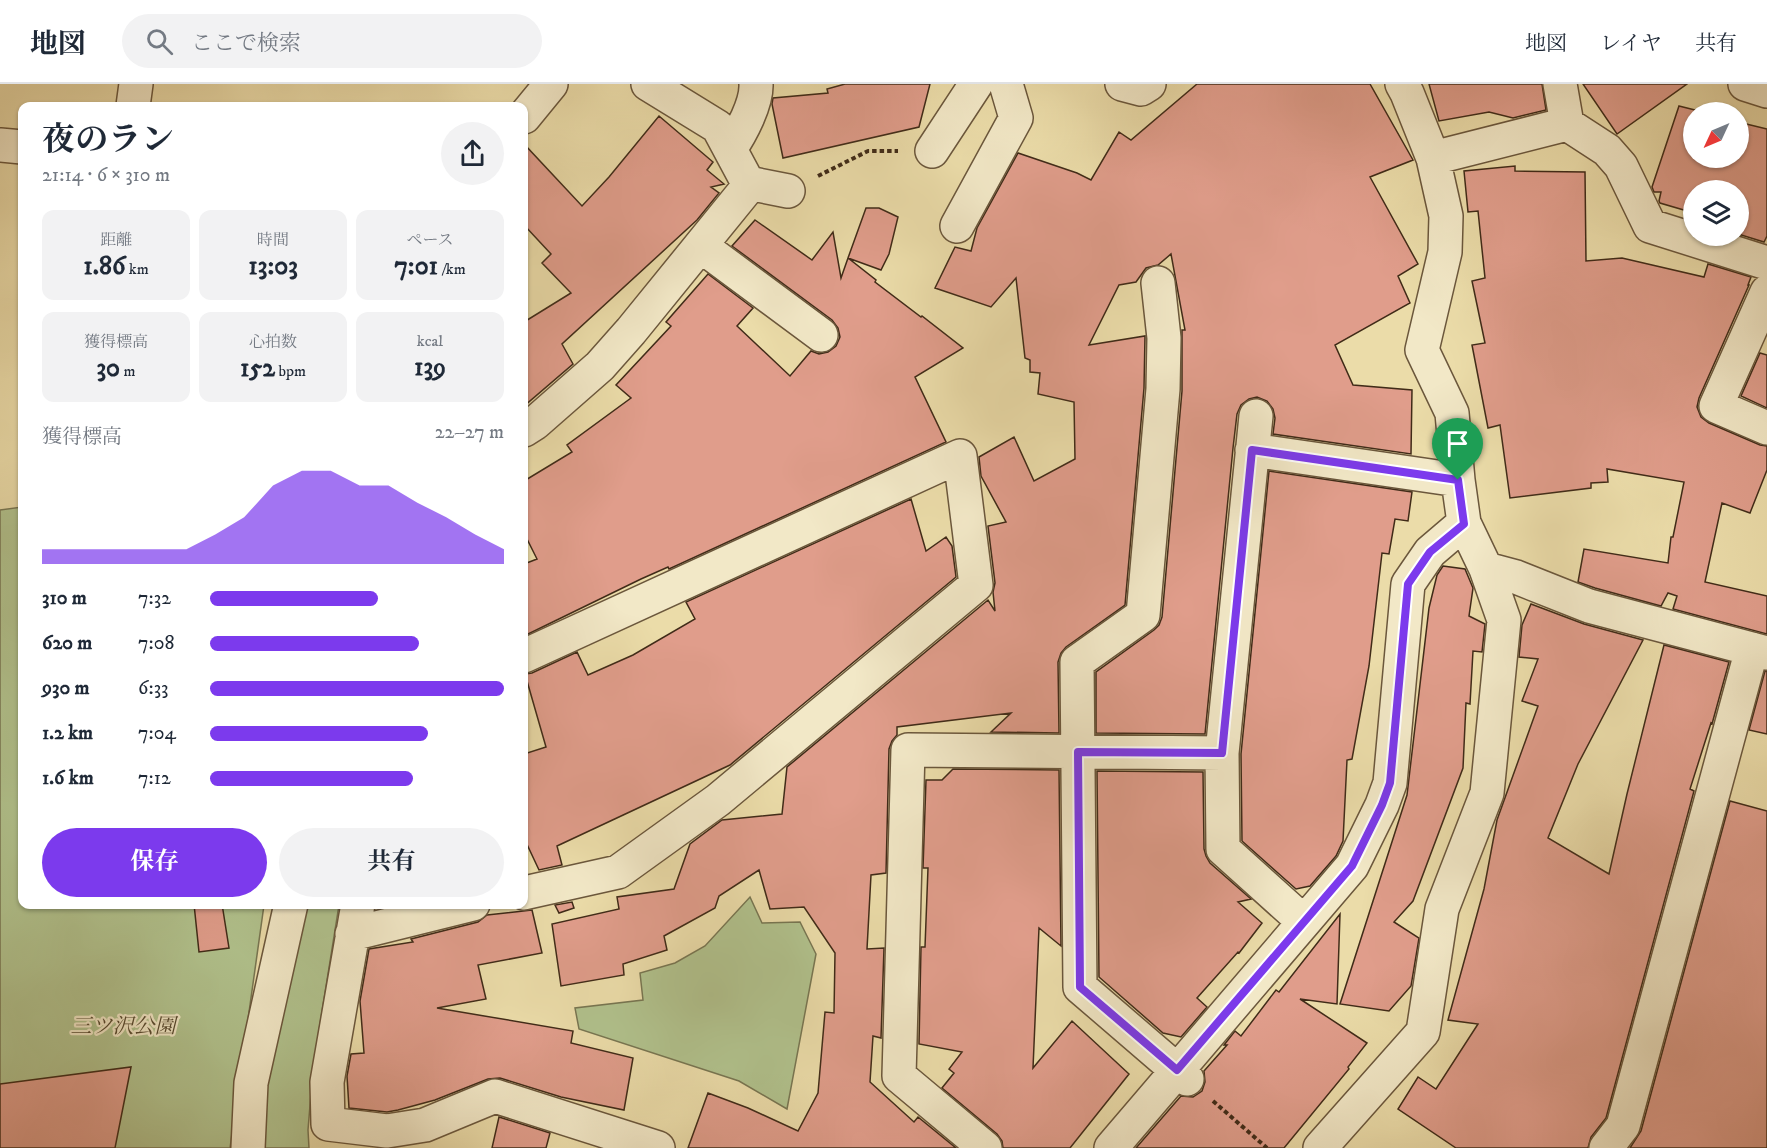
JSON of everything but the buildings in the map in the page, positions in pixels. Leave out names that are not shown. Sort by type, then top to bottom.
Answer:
[{"type":"street","points":[[134,102],[136,84]]},
{"type":"street","points":[[528,112],[551,84]]},
{"type":"street","points":[[648,84],[718,127],[748,183]]},
{"type":"street","points":[[730,149],[739,136],[756,93],[756,84]]},
{"type":"street","points":[[932,151],[976,84]]},
{"type":"street","points":[[957,226],[1016,118],[1006,84]]},
{"type":"street","points":[[1122,84],[1141,89],[1149,84]]},
{"type":"street","points":[[1320,1148],[1423,1032],[1442,909],[1487,793],[1504,620],[1486,569],[1464,524],[1452,413],[1422,350],[1445,252],[1446,216],[1432,158],[1402,84]]},
{"type":"street","points":[[1560,84],[1567,124],[1607,150],[1621,166],[1650,226],[1767,263]]},
{"type":"street","points":[[1745,84],[1767,91]]},
{"type":"street","points":[[1432,158],[1567,124]]},
{"type":"street","points":[[0,145],[18,147]]},
{"type":"street","points":[[748,183],[788,191]]},
{"type":"street","points":[[528,427],[600,366],[631,332],[744,192],[748,183]]},
{"type":"street","points":[[701,246],[821,336]]},
{"type":"street","points":[[1158,283],[1164,338],[1163,378],[1143,615],[1077,662],[1080,987],[1182,1074]]},
{"type":"street","points":[[1767,292],[1716,406],[1767,428]]},
{"type":"street","points":[[1256,417],[1222,753],[1223,849],[1304,922]]},
{"type":"street","points":[[1252,450],[1458,480]]},
{"type":"street","points":[[528,654],[960,456],[976,585],[718,800],[618,872],[528,892]]},
{"type":"street","points":[[1111,1148],[1182,1074],[1352,866],[1382,805],[1390,783],[1408,584],[1430,552],[1464,524]]},
{"type":"street","points":[[1486,569],[1516,577],[1589,606],[1760,651],[1623,1126],[1606,1148]]},
{"type":"street","points":[[985,1148],[899,1076],[908,750],[1222,753]]},
{"type":"street","points":[[248,1148],[251,1083],[290,909]]},
{"type":"street","points":[[434,909],[355,919],[327,1082],[328,1124],[387,1131],[425,1125],[495,1096],[645,1146]]},
{"type":"path","points":[[788,191],[868,151],[932,151]]},
{"type":"path","points":[[1182,1074],[1267,1148]]},
{"type":"green space","name":"三ツ沢公園","points":[[18,508],[18,909],[263,909],[230,1148],[0,1148],[0,510]]},
{"type":"green space","points":[[750,897],[762,923],[800,922],[816,954],[787,1109],[739,1081],[579,1029],[575,1008],[643,1000],[640,973],[675,963],[705,946]]},
{"type":"green space","points":[[304,909],[338,909],[313,1068],[308,1130],[309,1148],[259,1148],[261,1085]]},
{"type":"route","points":[[1252,450],[1458,480],[1464,524],[1430,552],[1408,584],[1390,783],[1382,805],[1352,866],[1177,1070],[1080,987],[1078,752],[1222,753],[1252,450]]}]
